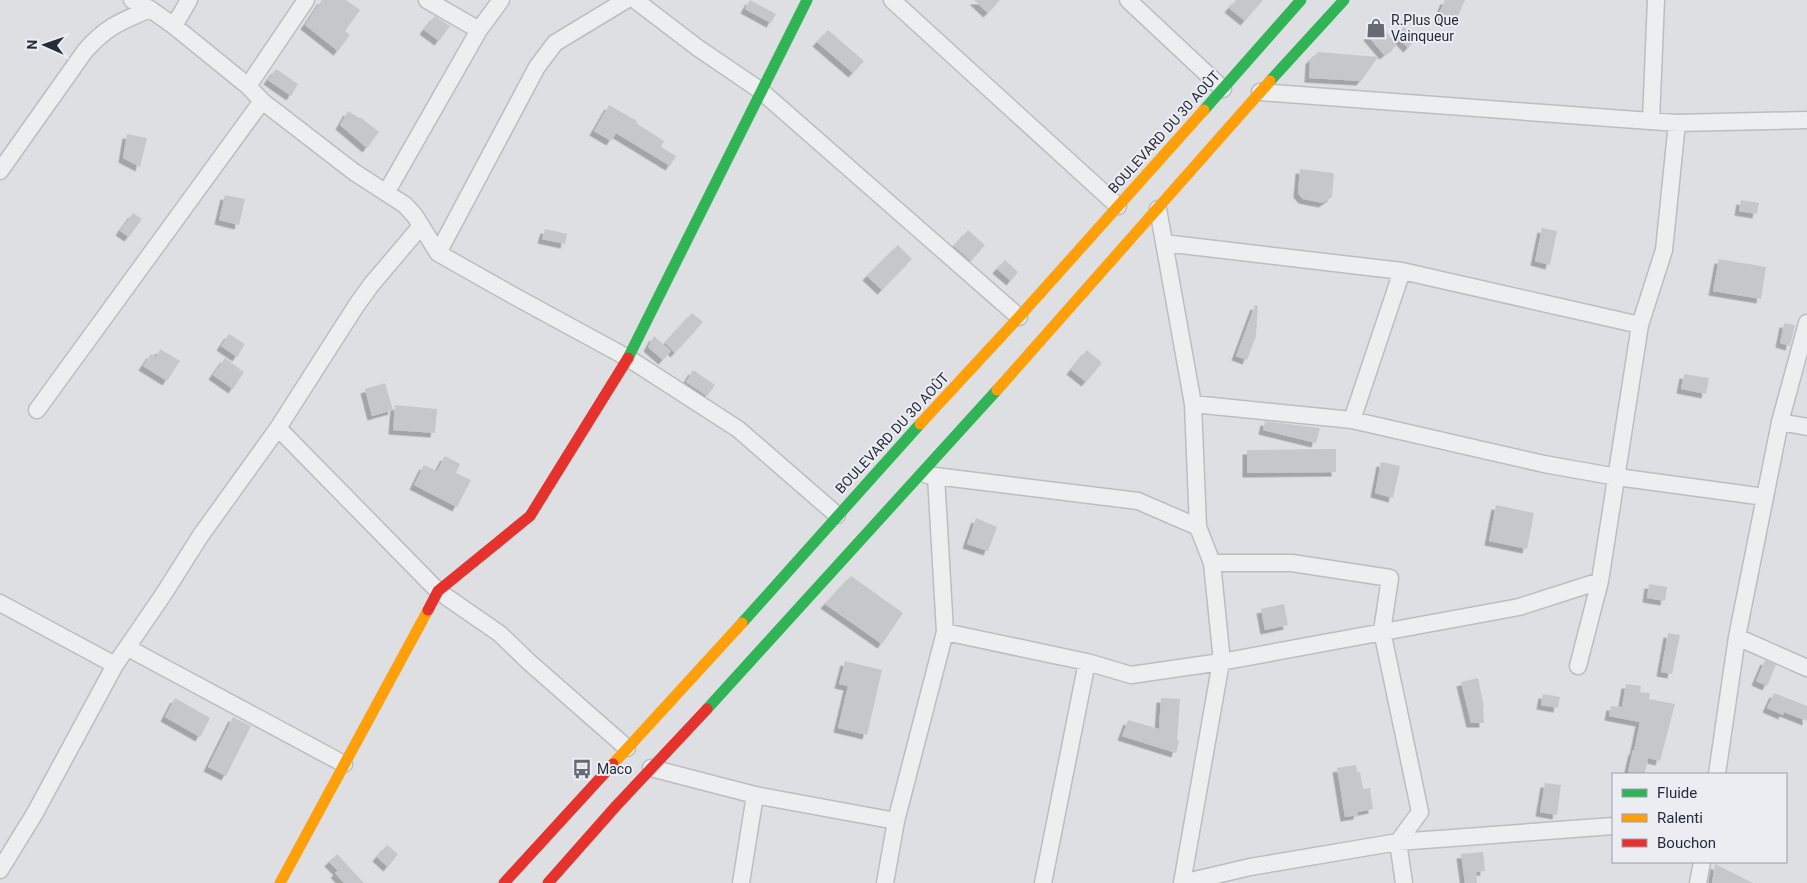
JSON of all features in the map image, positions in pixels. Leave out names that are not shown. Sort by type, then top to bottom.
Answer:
[{"type":"main road","points":[[280,883],[438,591],[530,516],[628,358],[806,0]]},
{"type":"main road","name":"BOULEVARD DU 30 AOÛT","points":[[504,883],[702,668],[837,515],[1020,317],[1301,0]]},
{"type":"main road","points":[[548,883],[651,768],[928,475],[1260,92],[1344,0]]},
{"type":"street","points":[[132,0],[150,9],[174,26],[248,86],[262,101],[354,172],[410,210],[438,253],[628,358],[738,429],[837,515]]},
{"type":"street","points":[[174,26],[189,0]]},
{"type":"street","points":[[248,86],[306,0]]},
{"type":"street","points":[[427,0],[479,30]]},
{"type":"street","points":[[386,193],[479,30],[501,0]]},
{"type":"street","points":[[438,253],[545,55],[555,43],[626,0]]},
{"type":"street","points":[[635,0],[698,48],[762,91],[1020,317]]},
{"type":"street","points":[[892,0],[1118,206]]},
{"type":"street","points":[[1128,0],[1224,89]]},
{"type":"street","points":[[1650,121],[1656,0]]},
{"type":"street","points":[[0,171],[85,51],[100,34],[115,24],[150,9]]},
{"type":"street","points":[[1260,92],[1677,123],[1807,120]]},
{"type":"street","points":[[37,410],[262,101]]},
{"type":"street","points":[[1578,666],[1600,581],[1640,325],[1664,250],[1677,123]]},
{"type":"street","points":[[1158,209],[1193,404],[1198,527],[1212,563],[1221,662],[1182,883],[1251,875],[1398,842],[1612,826]]},
{"type":"street","points":[[0,870],[35,813],[115,665],[201,535],[278,428],[356,306],[371,285],[421,226]]},
{"type":"street","points":[[1164,243],[1402,271],[1640,325]]},
{"type":"street","points":[[1352,420],[1402,271]]},
{"type":"street","points":[[1717,773],[1737,637],[1780,422],[1807,323]]},
{"type":"street","points":[[1193,404],[1352,420],[1544,464],[1617,477],[1765,497]]},
{"type":"street","points":[[1780,422],[1807,427]]},
{"type":"street","points":[[278,428],[438,591],[500,634],[627,748]]},
{"type":"street","points":[[885,883],[896,821],[945,632],[928,475],[1138,501],[1198,527]]},
{"type":"street","points":[[1212,563],[1292,563],[1390,578],[1382,631],[1420,812],[1398,842],[1404,883]]},
{"type":"street","points":[[945,632],[1087,662],[1131,675],[1221,662],[1518,606],[1600,581]]},
{"type":"street","points":[[0,603],[115,665]]},
{"type":"street","points":[[1737,637],[1807,668]]},
{"type":"street","points":[[128,648],[344,764]]},
{"type":"street","points":[[1043,883],[1087,662]]},
{"type":"street","points":[[651,768],[755,795],[896,821]]},
{"type":"street","points":[[741,883],[755,795]]},
{"type":"street","points":[[1698,883],[1702,863]]},
{"type":"building","points":[[322,0],[346,0],[360,10],[345,31],[350,35],[338,51],[305,25]]},
{"type":"building","points":[[750,0],[776,14],[771,23],[745,9]]},
{"type":"building","points":[[974,0],[1000,0],[988,13]]},
{"type":"building","points":[[1236,0],[1263,0],[1245,21],[1229,8]]},
{"type":"building","points":[[1445,0],[1465,0],[1455,23],[1438,16]]},
{"type":"building","points":[[435,16],[450,26],[439,41],[424,30]]},
{"type":"building","points":[[1380,25],[1397,45],[1384,55],[1368,36]]},
{"type":"building","points":[[1404,27],[1416,39],[1408,48],[1395,35]]},
{"type":"building","points":[[828,30],[864,61],[853,73],[817,42]]},
{"type":"building","points":[[1318,52],[1378,57],[1361,81],[1309,78],[1310,60]]},
{"type":"building","points":[[276,69],[298,84],[291,96],[268,80]]},
{"type":"building","points":[[609,105],[637,121],[636,123],[664,141],[661,147],[676,156],[670,166],[616,133],[611,141],[594,131]]},
{"type":"building","points":[[348,111],[360,117],[379,132],[367,148],[340,125]]},
{"type":"building","points":[[127,134],[147,138],[140,167],[123,158]]},
{"type":"building","points":[[1300,169],[1334,173],[1332,197],[1323,203],[1303,199],[1298,193]]},
{"type":"building","points":[[225,195],[245,199],[239,225],[219,220]]},
{"type":"building","points":[[1741,200],[1759,203],[1757,214],[1739,211]]},
{"type":"building","points":[[133,213],[142,219],[129,237],[120,231]]},
{"type":"building","points":[[1542,228],[1557,231],[1550,265],[1535,261]]},
{"type":"building","points":[[545,229],[567,234],[565,244],[542,239]]},
{"type":"building","points":[[968,230],[985,245],[971,261],[954,246]]},
{"type":"building","points":[[898,245],[912,259],[882,290],[867,276]]},
{"type":"building","points":[[1719,259],[1766,267],[1761,299],[1713,291]]},
{"type":"building","points":[[1005,260],[1018,272],[1011,281],[997,269]]},
{"type":"building","points":[[1255,305],[1258,306],[1256,336],[1247,360],[1236,356]]},
{"type":"building","points":[[692,313],[703,322],[675,353],[665,343]]},
{"type":"building","points":[[1784,323],[1795,325],[1790,346],[1780,343]]},
{"type":"building","points":[[229,334],[245,344],[237,357],[221,346]]},
{"type":"building","points":[[654,336],[671,351],[663,360],[648,347]]},
{"type":"building","points":[[160,349],[180,361],[167,381],[143,366],[151,354],[156,357]]},
{"type":"building","points":[[1087,350],[1102,363],[1086,382],[1071,370]]},
{"type":"building","points":[[225,358],[244,372],[233,389],[213,375]]},
{"type":"building","points":[[693,370],[715,385],[707,396],[686,382]]},
{"type":"building","points":[[1684,374],[1709,378],[1706,394],[1681,389]]},
{"type":"building","points":[[385,383],[393,410],[372,416],[365,389]]},
{"type":"building","points":[[395,405],[437,409],[435,433],[393,430]]},
{"type":"building","points":[[1265,421],[1320,428],[1316,443],[1263,430]]},
{"type":"building","points":[[1336,449],[1336,472],[1247,473],[1247,450]]},
{"type":"building","points":[[445,456],[460,464],[456,473],[471,480],[457,507],[414,485],[424,465],[437,471]]},
{"type":"building","points":[[1381,462],[1400,466],[1393,498],[1375,493]]},
{"type":"building","points":[[1496,505],[1534,513],[1527,549],[1489,541]]},
{"type":"building","points":[[976,518],[997,527],[988,551],[967,544]]},
{"type":"building","points":[[851,576],[903,613],[882,644],[825,604]]},
{"type":"building","points":[[1649,584],[1667,587],[1665,601],[1647,598]]},
{"type":"building","points":[[1284,604],[1288,625],[1265,630],[1261,609]]},
{"type":"building","points":[[1668,633],[1680,635],[1672,674],[1661,672]]},
{"type":"building","points":[[1765,660],[1776,665],[1767,686],[1756,681]]},
{"type":"building","points":[[845,661],[882,670],[867,735],[838,728],[848,686],[839,684]]},
{"type":"building","points":[[1478,678],[1484,707],[1484,723],[1471,723],[1461,682]]},
{"type":"building","points":[[1626,684],[1641,686],[1640,692],[1650,693],[1649,699],[1675,704],[1660,761],[1648,758],[1645,773],[1628,772],[1640,722],[1609,716],[1611,706],[1622,707]]},
{"type":"building","points":[[1774,693],[1807,706],[1807,721],[1784,712],[1783,715],[1767,708]]},
{"type":"building","points":[[1543,694],[1560,697],[1558,708],[1541,705]]},
{"type":"building","points":[[175,698],[210,718],[200,737],[165,717]]},
{"type":"building","points":[[1161,698],[1180,699],[1177,740],[1179,741],[1176,753],[1122,736],[1128,720],[1159,729]]},
{"type":"building","points":[[233,717],[251,726],[226,776],[208,767]]},
{"type":"building","points":[[1356,765],[1357,772],[1360,772],[1363,789],[1370,788],[1373,809],[1358,812],[1358,815],[1345,817],[1337,768]]},
{"type":"building","points":[[1545,783],[1561,785],[1557,815],[1540,812]]},
{"type":"building","points":[[387,845],[398,854],[388,867],[377,857]]},
{"type":"building","points":[[1483,852],[1485,871],[1476,872],[1477,883],[1465,883],[1461,854]]},
{"type":"building","points":[[337,854],[364,883],[344,883],[335,873],[338,871],[329,862]]},
{"type":"building","points":[[1715,864],[1753,883],[1712,883]]},
{"type":"traffic: fast","points":[[628,358],[807,0]]},
{"type":"traffic: fast","points":[[1204,110],[1301,0]]},
{"type":"traffic: fast","points":[[1270,81],[1344,0]]},
{"type":"traffic: fast","points":[[707,709],[997,390]]},
{"type":"traffic: fast","points":[[742,623],[920,424]]},
{"type":"traffic: slow","points":[[997,390],[1270,81]]},
{"type":"traffic: slow","points":[[920,424],[1019,317],[1204,110]]},
{"type":"traffic: slow","points":[[280,883],[428,610]]},
{"type":"traffic: slow","points":[[613,764],[742,623]]},
{"type":"traffic: jam","points":[[428,610],[438,591],[530,516],[628,358]]},
{"type":"traffic: jam","points":[[548,883],[616,806],[707,709]]},
{"type":"traffic: jam","points":[[504,883],[613,764]]},
{"type":"place","name":"R.Plus Que Vainqueur","points":[[1376,28]]},
{"type":"place","name":"Maco","points":[[582,769]]}]
